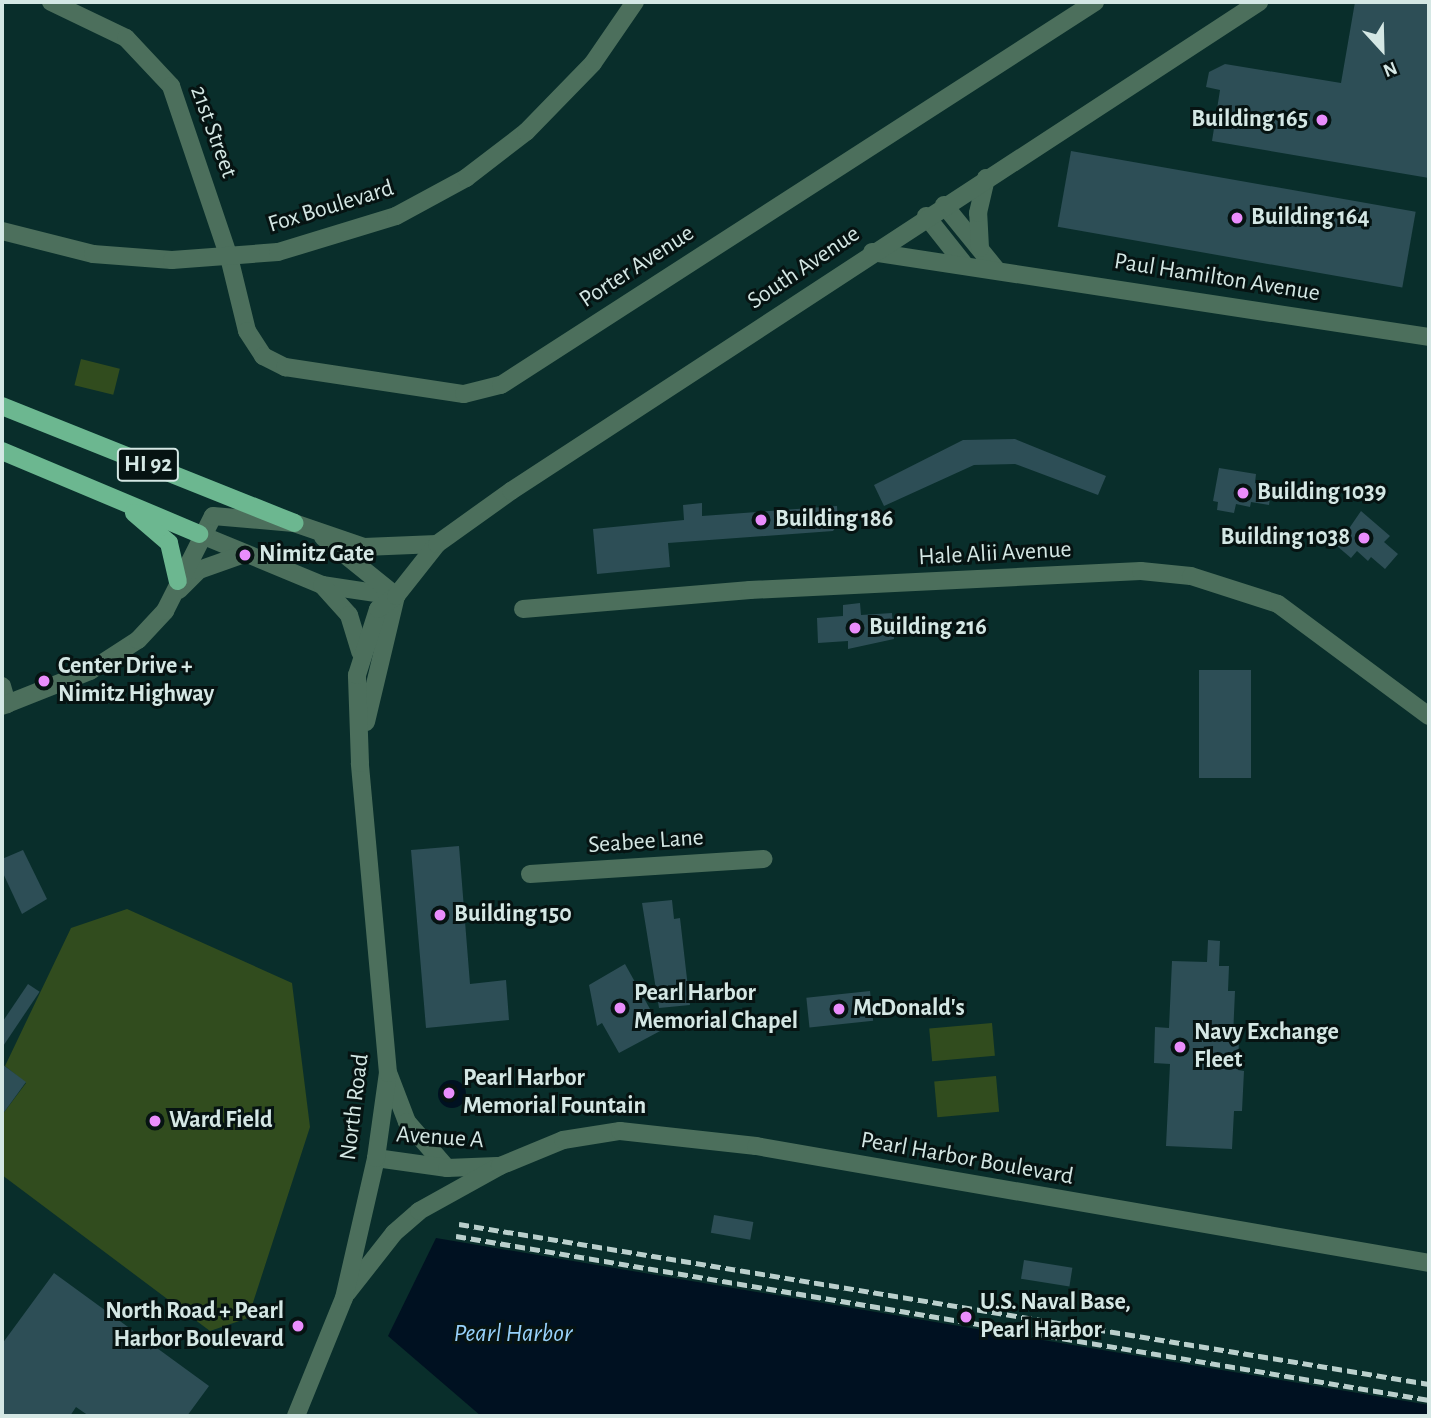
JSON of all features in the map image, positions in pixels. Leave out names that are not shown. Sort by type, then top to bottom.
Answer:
[{"type":"main road","name":"HI 92","points":[[2,406],[294,523]]},
{"type":"main road","name":"HI 92","points":[[2,451],[199,534]]},
{"type":"main road","points":[[121,501],[169,544],[178,582]]},
{"type":"street","name":"21st Street","points":[[51,2],[127,37],[159,68],[181,106],[229,257]]},
{"type":"street","name":"Fox Boulevard","points":[[2,231],[93,254],[172,260],[278,252],[396,216],[466,178],[545,113],[593,63],[635,2]]},
{"type":"street","name":"Porter Avenue","points":[[229,257],[247,331],[272,362],[454,393],[483,392],[1094,2]]},
{"type":"street","name":"South Avenue","points":[[396,596],[437,544],[926,216],[1259,2]]},
{"type":"street","points":[[980,248],[978,213],[986,178]]},
{"type":"street","points":[[944,205],[996,268]]},
{"type":"street","points":[[926,216],[964,264]]},
{"type":"street","name":"Paul Hamilton Avenue","points":[[873,251],[1429,337]]},
{"type":"street","points":[[170,600],[199,534],[212,516],[223,513],[241,522],[294,523]]},
{"type":"street","name":"HI 92","points":[[294,523],[323,536]]},
{"type":"street","name":"HI 92","points":[[199,534],[321,585]]},
{"type":"street","points":[[323,536],[381,549],[437,544]]},
{"type":"street","points":[[323,536],[396,596]]},
{"type":"street","points":[[2,686],[5,705],[101,664],[138,640],[170,600],[199,570],[244,554]]},
{"type":"street","name":"Hale Alii Avenue","points":[[523,609],[750,590],[1141,571],[1191,576],[1278,604],[1429,716]]},
{"type":"street","points":[[321,585],[396,596]]},
{"type":"street","points":[[321,585],[349,615],[358,633],[360,658]]},
{"type":"street","name":"North Road","points":[[296,1416],[344,1298],[376,1158],[388,1073],[360,751],[360,658],[378,609],[396,596]]},
{"type":"street","name":"North Road","points":[[360,751],[396,596]]},
{"type":"street","name":"Seabee Lane","points":[[530,874],[764,859]]},
{"type":"street","points":[[388,1073],[407,1122],[447,1168]]},
{"type":"street","name":"Pearl Harbor Boulevard","points":[[500,1166],[563,1140],[620,1131],[675,1134],[1429,1264]]},
{"type":"street","name":"Avenue A","points":[[376,1158],[447,1168],[500,1166]]},
{"type":"street","points":[[344,1298],[411,1219],[500,1166]]},
{"type":"green space","points":[[81,359],[120,369],[113,395],[74,385]]},
{"type":"green space","name":"Ward Field","points":[[127,909],[292,983],[310,1127],[248,1318],[210,1331],[2,1175],[2,1115],[26,1083],[5,1066],[71,928]]},
{"type":"green space","points":[[992,1023],[995,1056],[932,1061],[929,1028]]},
{"type":"green space","points":[[996,1076],[999,1112],[937,1117],[934,1081]]},
{"type":"water","name":"Pearl Harbor Memorial Fountain","points":[[452,1080],[462,1084],[466,1094],[462,1104],[452,1108],[442,1104],[438,1094],[442,1084]]},
{"type":"water","name":"Pearl Harbor","points":[[436,1238],[1429,1405],[1429,1416],[481,1416],[388,1336]]},
{"type":"building","name":"Building 165","points":[[1355,2],[1429,2],[1429,178],[1212,141],[1220,90],[1206,87],[1209,72],[1225,64],[1341,83]]},
{"type":"building","name":"Building 164","points":[[1071,151],[1416,212],[1402,288],[1058,227]]},
{"type":"building","points":[[1015,439],[1106,476],[1098,495],[1015,464],[974,465],[884,506],[874,485],[963,440]]},
{"type":"building","name":"Building 1039","points":[[1219,468],[1256,474],[1255,483],[1272,486],[1269,505],[1251,502],[1250,507],[1236,504],[1234,513],[1217,510],[1218,502],[1213,501]]},
{"type":"building","points":[[702,503],[702,516],[837,506],[838,524],[833,531],[668,543],[670,567],[597,574],[593,529],[684,520],[683,505]]},
{"type":"building","name":"Building 1038","points":[[1361,511],[1390,536],[1384,542],[1398,554],[1385,569],[1371,557],[1368,561],[1357,551],[1351,558],[1337,546]]},
{"type":"building","name":"Building 216","points":[[860,603],[861,615],[892,613],[894,639],[848,649],[848,641],[818,643],[817,618],[843,616],[843,605]]},
{"type":"building","points":[[1199,670],[1251,670],[1251,778],[1199,778]]},
{"type":"building","name":"Building 150","points":[[459,846],[470,984],[506,980],[509,1020],[426,1028],[411,850]]},
{"type":"building","points":[[23,850],[47,899],[22,914],[2,871],[2,859]]},
{"type":"building","points":[[672,900],[674,919],[680,918],[690,1005],[659,1008],[642,903]]},
{"type":"building","points":[[1208,940],[1220,941],[1219,966],[1229,966],[1228,991],[1235,991],[1233,1037],[1239,1038],[1238,1070],[1244,1071],[1242,1111],[1234,1111],[1232,1149],[1166,1146],[1170,1064],[1154,1063],[1155,1027],[1169,1028],[1172,961],[1207,962]]},
{"type":"building","name":"Pearl Harbor Memorial Chapel","points":[[625,964],[650,1009],[643,1010],[662,1030],[619,1053],[602,1023],[597,1026],[589,985]]},
{"type":"building","points":[[28,984],[40,992],[4,1045],[2,1023]]},
{"type":"building","name":"McDonald's","points":[[870,991],[873,1021],[809,1028],[806,998]]},
{"type":"building","points":[[2,1064],[26,1082],[2,1115]]},
{"type":"building","points":[[714,1215],[753,1222],[750,1240],[711,1233]]},
{"type":"building","points":[[1024,1260],[1072,1268],[1069,1286],[1021,1279]]},
{"type":"building","points":[[54,1273],[209,1386],[187,1416],[89,1416],[76,1407],[70,1416],[2,1416],[2,1344]]},
{"type":"railway","points":[[459,1224],[1429,1384]]},
{"type":"railway","points":[[456,1236],[1429,1400]]},
{"type":"place","name":"Building 165","points":[[1322,120]]},
{"type":"place","name":"Building 164","points":[[1237,218]]},
{"type":"place","name":"Building 1039","points":[[1243,493]]},
{"type":"place","name":"Building 186","points":[[761,520]]},
{"type":"place","name":"Building 1038","points":[[1364,538]]},
{"type":"place","name":"Nimitz Gate","points":[[245,555]]},
{"type":"place","name":"Building 216","points":[[855,628]]},
{"type":"place","name":"Center Drive + Nimitz Highway","points":[[44,681]]},
{"type":"place","name":"Building 150","points":[[440,915]]},
{"type":"place","name":"Pearl Harbor Memorial Chapel","points":[[620,1008]]},
{"type":"place","name":"McDonald's","points":[[839,1009]]},
{"type":"place","name":"Navy Exchange Fleet","points":[[1180,1047]]},
{"type":"place","name":"Pearl Harbor Memorial Fountain","points":[[449,1093]]},
{"type":"place","name":"Ward Field","points":[[155,1121]]},
{"type":"place","name":"U.S. Naval Base, Pearl Harbor","points":[[966,1317]]},
{"type":"place","name":"North Road + Pearl Harbor Boulevard","points":[[298,1326]]}]
